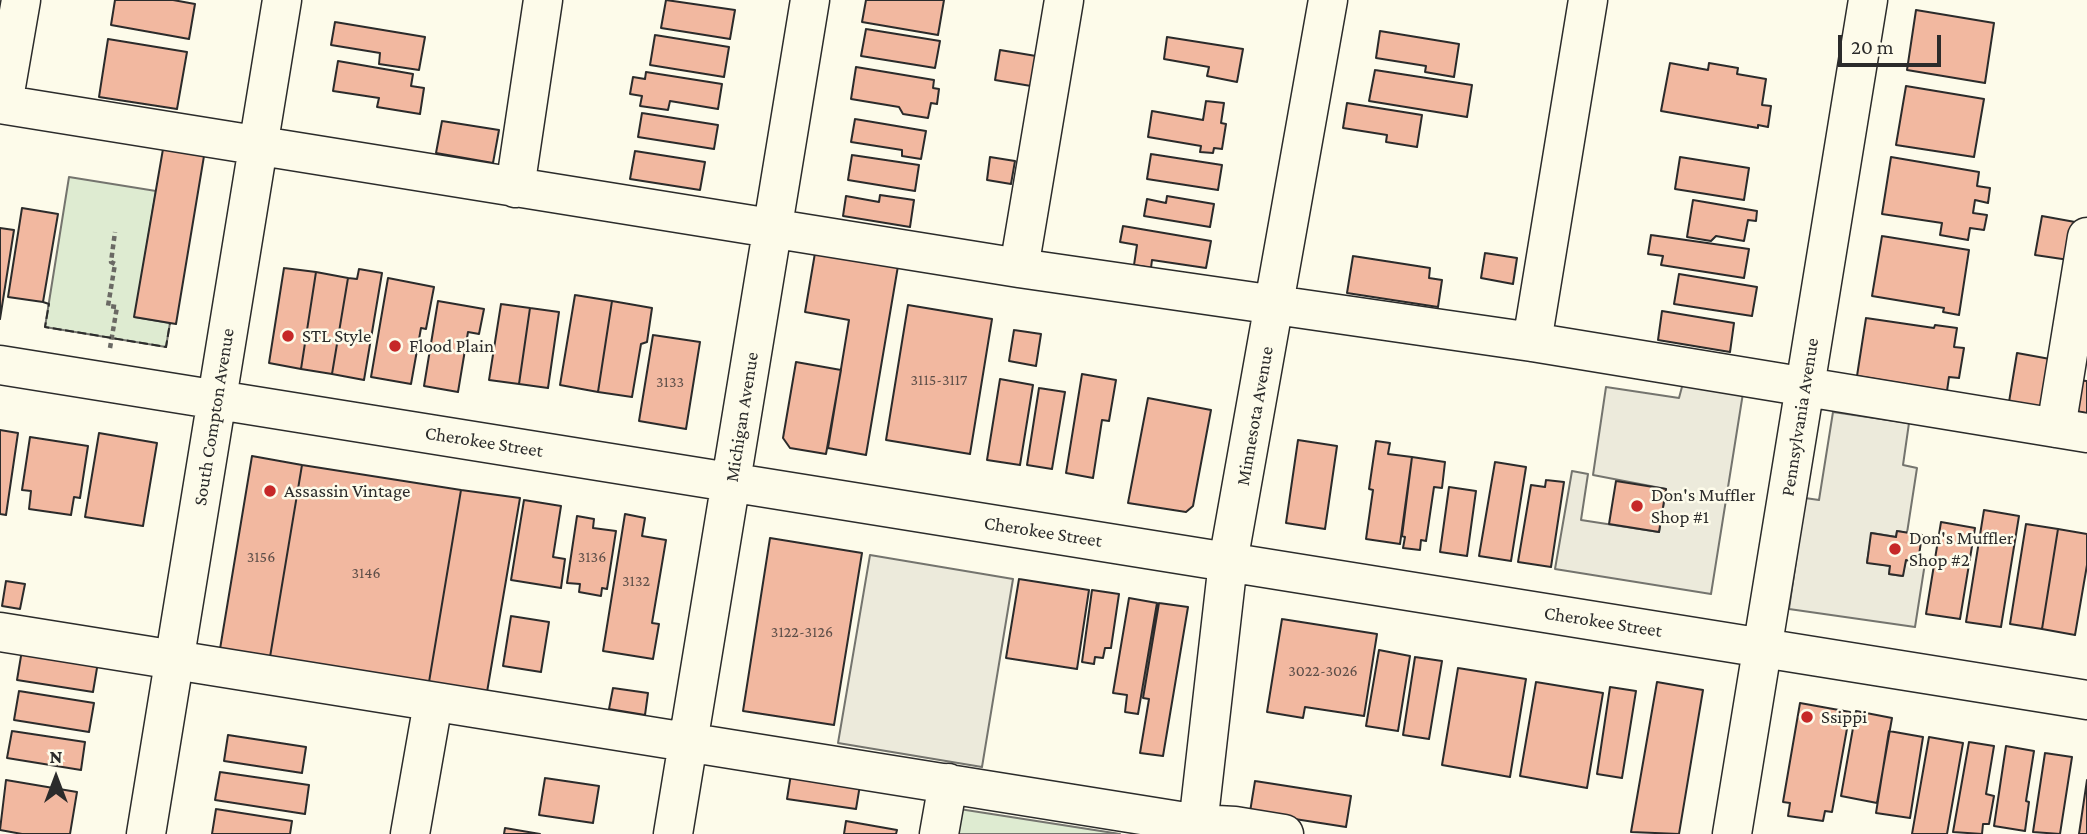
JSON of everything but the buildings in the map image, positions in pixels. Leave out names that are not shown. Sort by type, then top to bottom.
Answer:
[{"type":"street","points":[[20,0],[1,104],[1019,268],[1532,342],[2071,431],[2087,237]]},
{"type":"street","name":"South Compton Avenue","points":[[146,834],[282,0]]},
{"type":"street","points":[[515,188],[543,0]]},
{"type":"street","name":"Michigan Avenue","points":[[673,834],[810,0]]},
{"type":"street","points":[[1019,268],[1064,0]]},
{"type":"street","name":"Minnesota Avenue","points":[[1198,829],[1228,562],[1328,0]]},
{"type":"street","points":[[1532,342],[1588,0]]},
{"type":"street","name":"Pennsylvania Avenue","points":[[1732,834],[1868,0]]},
{"type":"street","name":"Cherokee Street","points":[[0,365],[2087,700]]},
{"type":"street","points":[[0,632],[948,783],[1198,829],[1235,826],[1283,834]]},
{"type":"street","points":[[410,834],[433,703]]},
{"type":"street","points":[[939,834],[948,783]]},
{"type":"path","points":[[112,338],[117,307],[108,306],[115,264],[111,262],[115,232]]},
{"type":"green space","points":[[69,177],[156,191],[135,317],[170,323],[166,347],[45,327]]},
{"type":"green space","points":[[953,808],[1120,834],[949,834]]},
{"type":"shaded area","points":[[1683,383],[1743,393],[1711,594],[1555,569],[1572,471],[1588,474],[1581,520],[1659,532],[1666,489],[1593,475],[1606,387],[1679,398]]},
{"type":"shaded area","points":[[1833,412],[1909,423],[1903,465],[1917,468],[1907,533],[1897,531],[1896,537],[1872,533],[1867,562],[1890,566],[1889,574],[1902,576],[1906,560],[1925,563],[1915,627],[1789,609],[1805,498],[1819,500]]},
{"type":"shaded area","points":[[870,555],[1013,579],[982,767],[838,743]]},
{"type":"fence","points":[[43,302],[49,304],[45,327],[166,347],[170,323]]},
{"type":"place","name":"STL Style","points":[[288,336]]},
{"type":"place","name":"Flood Plain","points":[[395,346]]},
{"type":"place","name":"Assassin Vintage","points":[[270,491]]},
{"type":"place","name":"Don's Muffler Shop #1","points":[[1637,506]]},
{"type":"place","name":"Don's Muffler Shop #2","points":[[1895,549]]},
{"type":"place","name":"Ssippi","points":[[1807,717]]}]
